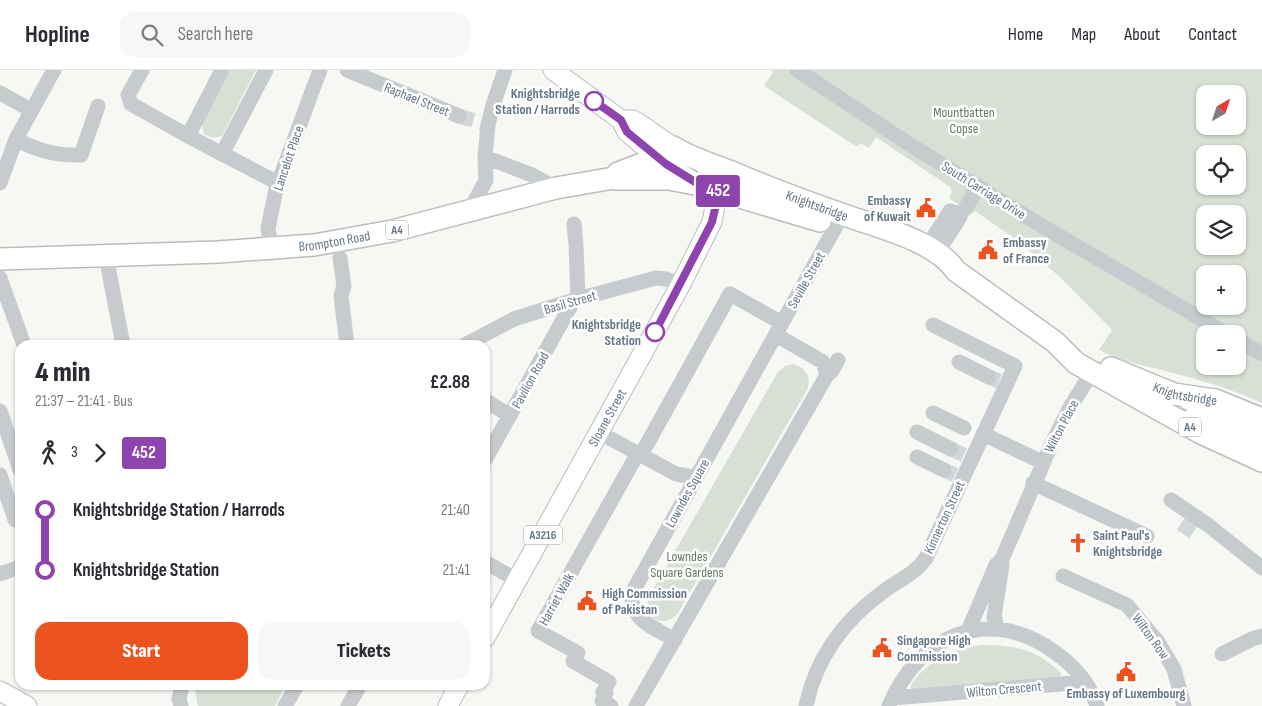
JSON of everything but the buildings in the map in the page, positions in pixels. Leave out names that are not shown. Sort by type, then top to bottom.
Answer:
[{"type":"highway","name":"Knightsbridge","points":[[664,152],[683,154],[816,205],[935,246],[950,261],[956,271],[1055,342],[1076,363],[1201,433],[1262,461]]},
{"type":"highway","name":"Brompton Road","points":[[0,260],[272,249],[314,245],[369,236],[556,188],[614,178],[618,174],[664,152]]},
{"type":"highway","name":"Knightsbridge","points":[[614,178],[669,178],[709,188],[836,226],[903,250],[945,270],[956,271]]},
{"type":"highway","points":[[709,188],[726,185],[746,178]]},
{"type":"highway","name":"Knightsbridge","points":[[1055,342],[1082,353],[1121,374],[1174,394],[1215,400],[1262,419]]},
{"type":"main road","name":"Knightsbridge","points":[[559,72],[621,120],[627,132],[664,152],[677,172],[709,188]]},
{"type":"main road","points":[[703,162],[718,182],[709,188]]},
{"type":"main road","name":"Sloane Street","points":[[490,629],[600,433],[681,284],[712,222],[709,188]]},
{"type":"main road","name":"A4","points":[[1121,387],[1262,448]]},
{"type":"main road","name":"A4","points":[[1174,394],[1262,434]]},
{"type":"main road","points":[[448,706],[456,690]]},
{"type":"main road","points":[[0,691],[27,706]]},
{"type":"street","points":[[0,183],[2,166],[54,70]]},
{"type":"street","points":[[142,70],[128,95],[131,104],[188,136],[278,182]]},
{"type":"street","points":[[188,136],[222,70]]},
{"type":"street","points":[[222,154],[266,70]]},
{"type":"street","name":"Lancelot Place","points":[[272,249],[268,229],[278,182],[320,70]]},
{"type":"street","name":"Raphael Street","points":[[347,70],[459,116]]},
{"type":"street","points":[[470,210],[486,180],[486,125],[505,70]]},
{"type":"street","name":"South Carriage Drive","points":[[796,70],[909,144],[1042,226],[1212,325]]},
{"type":"street","points":[[0,93],[31,110]]},
{"type":"street","points":[[16,139],[44,152],[82,155],[98,106]]},
{"type":"street","points":[[485,157],[532,175],[556,188]]},
{"type":"street","points":[[965,209],[973,196],[973,192]]},
{"type":"street","points":[[574,224],[576,300]]},
{"type":"street","name":"Seville Street","points":[[781,326],[836,226]]},
{"type":"street","points":[[106,256],[123,340]]},
{"type":"street","points":[[340,258],[344,286],[341,296],[346,340]]},
{"type":"street","points":[[0,278],[22,340]]},
{"type":"street","name":"Basil Street","points":[[474,340],[514,319],[656,278],[681,284]]},
{"type":"street","name":"Harriet Walk","points":[[611,706],[602,701],[606,693],[603,692],[609,682],[573,661],[578,653],[538,631],[730,294],[781,326]]},
{"type":"street","name":"Pavilion Road","points":[[490,451],[576,300]]},
{"type":"street","name":"Kinnerton Street","points":[[806,706],[815,672],[839,633],[868,603],[916,571],[921,565],[931,546],[962,454],[976,433],[998,381],[1015,366],[933,325]]},
{"type":"street","points":[[636,706],[833,366],[823,362],[781,326]]},
{"type":"street","name":"Lowndes Square","points":[[675,640],[639,618],[635,613],[632,593],[781,326]]},
{"type":"street","points":[[1246,345],[1262,354]]},
{"type":"street","points":[[959,362],[998,381]]},
{"type":"street","name":"Wilton Place","points":[[968,631],[996,565],[1002,559],[1042,462],[1069,408],[1092,372]]},
{"type":"street","points":[[490,403],[510,416]]},
{"type":"street","points":[[0,411],[15,455]]},
{"type":"street","points":[[933,413],[1042,462]]},
{"type":"street","points":[[917,432],[962,454]]},
{"type":"street","points":[[600,433],[676,474],[694,477],[699,472]]},
{"type":"street","points":[[917,457],[954,474]]},
{"type":"street","points":[[676,474],[688,493]]},
{"type":"street","points":[[0,475],[15,520]]},
{"type":"street","points":[[1033,483],[1147,536]]},
{"type":"street","points":[[1171,500],[1236,551],[1262,568]]},
{"type":"street","name":"Wilton Place","points":[[998,630],[994,617],[996,597],[1003,569],[1002,559]]},
{"type":"street","points":[[490,565],[518,580]]},
{"type":"street","points":[[0,574],[15,569]]},
{"type":"street","name":"Wilton Row","points":[[1063,576],[1127,605],[1158,642],[1174,670],[1184,706]]},
{"type":"street","name":"Wilton Crescent","points":[[891,702],[910,668],[921,656],[936,645],[968,631],[981,629],[1026,635],[1048,647],[1068,661],[1085,682],[1094,696],[1097,706]]},
{"type":"street","points":[[1222,654],[1262,636]]},
{"type":"street","name":"Wilton Crescent","points":[[891,702],[1085,682]]},
{"type":"street","points":[[181,690],[179,699],[181,706]]},
{"type":"street","points":[[285,706],[294,690]]},
{"type":"street","points":[[348,706],[357,690]]},
{"type":"green space","points":[[230,70],[256,70],[222,136],[213,138],[204,134],[202,124]]},
{"type":"green space","name":"Mountbatten Copse","points":[[771,70],[1262,70],[1262,403],[1225,388],[1129,362],[1099,350],[1112,330],[1060,277],[1014,238],[975,211],[972,214],[949,198],[952,192],[950,187],[876,137],[869,148],[860,143],[857,147],[764,86],[773,72]]},
{"type":"green space","name":"Lowndes Square Gardens","points":[[793,364],[801,367],[808,376],[808,388],[678,613],[669,620],[657,620],[647,608],[648,598],[778,372],[785,366]]},
{"type":"green space","points":[[982,645],[1005,646],[1034,654],[1043,658],[1061,673],[1060,679],[911,690],[911,685],[917,677],[938,659],[964,648]]},
{"type":"green space","points":[[195,690],[283,690],[275,706],[198,706]]},
{"type":"tunnel","points":[[459,116],[485,124]]},
{"type":"tunnel","points":[[989,377],[999,381]]},
{"type":"tunnel","points":[[951,449],[964,455]]},
{"type":"tunnel","points":[[944,470],[955,475]]},
{"type":"tunnel","points":[[1183,534],[1193,519]]},
{"type":"bus line","name":"452","points":[[594,101],[621,120],[627,132],[677,172],[700,185],[719,191],[712,222],[655,332]]},
{"type":"place","name":"Knightsbridge Station / Harrods","points":[[594,101]]},
{"type":"place","name":"Embassy of Kuwait","points":[[926,208]]},
{"type":"place","name":"Embassy of France","points":[[988,250]]},
{"type":"place","name":"Knightsbridge Station","points":[[655,332]]},
{"type":"place","name":"Saint Paul's Knightsbridge","points":[[1078,543]]},
{"type":"place","name":"High Commission of Pakistan","points":[[587,601]]},
{"type":"place","name":"Singapore High Commission","points":[[882,648]]},
{"type":"place","name":"Embassy of Luxembourg","points":[[1126,672]]}]
